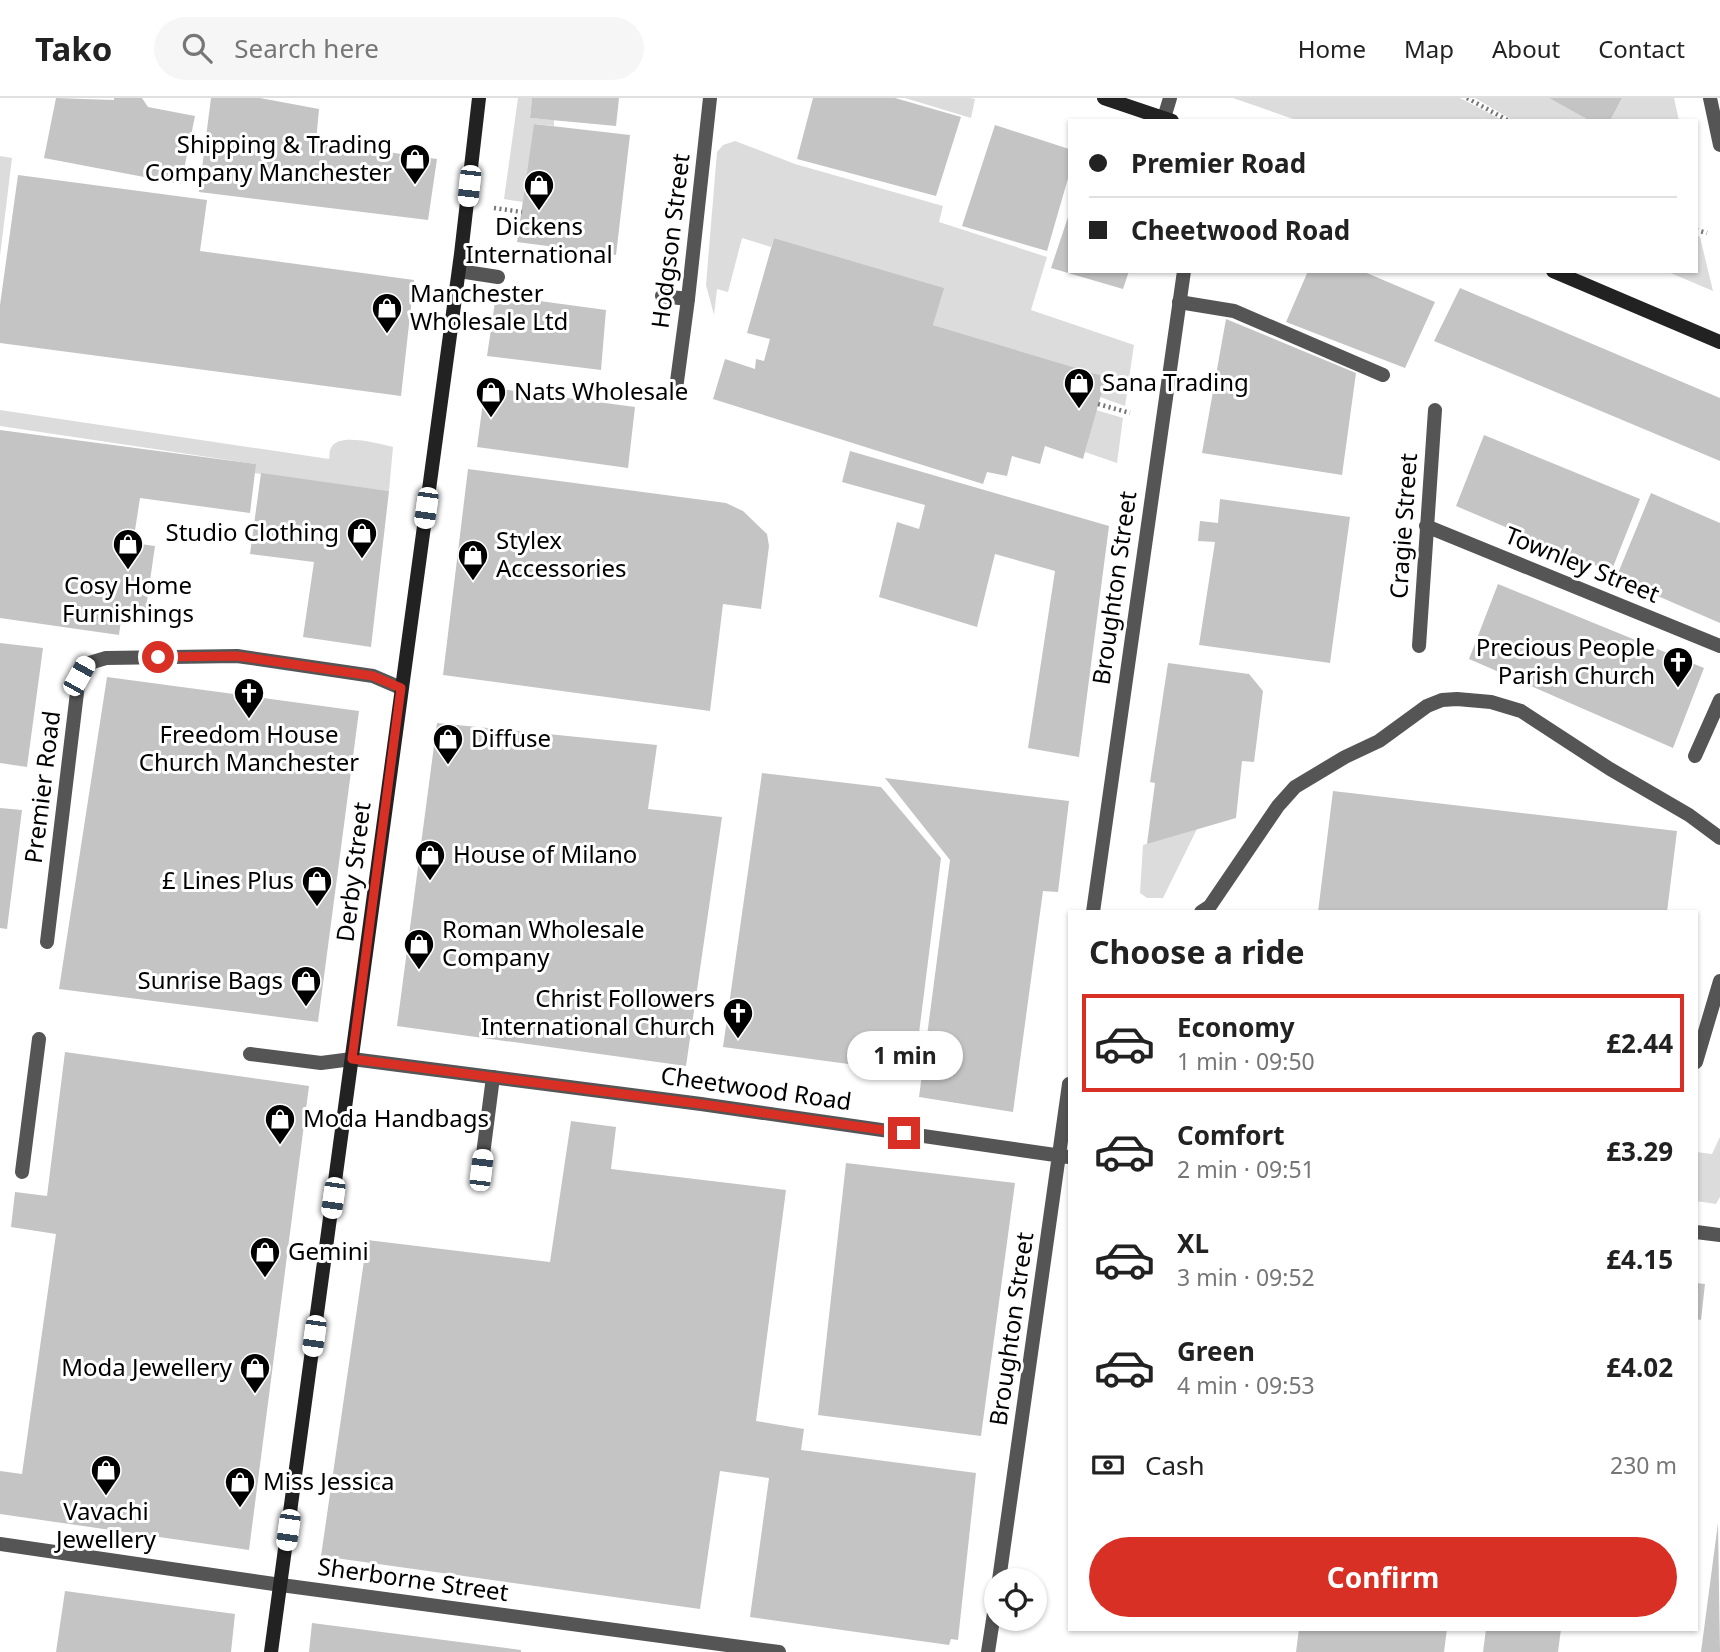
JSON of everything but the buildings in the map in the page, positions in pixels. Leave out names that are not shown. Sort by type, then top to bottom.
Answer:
[{"type":"street","name":"Derby Street","points":[[271,1652],[459,271],[479,98]]},
{"type":"street","name":"Hodgson Street","points":[[676,389],[710,98]]},
{"type":"street","points":[[1104,98],[1168,119],[1170,98]]},
{"type":"street","points":[[1710,98],[1720,145]]},
{"type":"street","points":[[459,271],[498,277]]},
{"type":"street","name":"Broughton Street","points":[[1093,910],[1184,273]]},
{"type":"street","points":[[1558,273],[1720,342]]},
{"type":"street","points":[[662,296],[688,299]]},
{"type":"street","points":[[1179,302],[1234,311],[1383,376]]},
{"type":"street","name":"Cragie Street","points":[[1419,646],[1435,410]]},
{"type":"street","name":"Townley Street","points":[[1426,526],[1720,646]]},
{"type":"street","name":"Premier Road","points":[[47,942],[79,676],[86,664],[106,658],[237,656],[373,676],[401,688]]},
{"type":"street","points":[[1204,910],[1210,906],[1278,806],[1295,787],[1345,757],[1379,741],[1418,712],[1442,700],[1490,702],[1521,711],[1609,769],[1689,815],[1720,838]]},
{"type":"street","points":[[1695,756],[1720,700]]},
{"type":"street","points":[[1698,1055],[1720,981]]},
{"type":"street","points":[[22,1172],[39,1039]]},
{"type":"street","name":"Cheetwood Road","points":[[250,1054],[321,1063],[352,1059],[701,1104],[1064,1156]]},
{"type":"street","points":[[481,1170],[492,1077]]},
{"type":"street","name":"Broughton Street","points":[[1001,1568],[1064,1156],[1068,1098]]},
{"type":"street","points":[[1698,1232],[1720,1235]]},
{"type":"street","name":"Sherborne Street","points":[[0,1544],[779,1652]]},
{"type":"street","points":[[988,1652],[991,1631]]},
{"type":"path","points":[[1468,98],[1505,119]]},
{"type":"path","points":[[494,208],[522,212]]},
{"type":"path","points":[[1698,231],[1707,233]]},
{"type":"path","points":[[1098,404],[1130,413]]},
{"type":"shaded area","points":[[518,98],[532,98],[530,118],[554,120],[554,126],[535,124],[523,202],[504,199]]},
{"type":"shaded area","points":[[905,98],[970,98],[975,99],[971,118]]},
{"type":"shaded area","points":[[1233,98],[1460,98],[1500,119],[1293,119]]},
{"type":"shaded area","points":[[1475,98],[1549,98],[1586,119],[1511,119]]},
{"type":"shaded area","points":[[1622,98],[1674,98],[1679,119],[1611,119]]},
{"type":"shaded area","points":[[735,141],[795,164],[943,206],[939,222],[1047,257],[1031,310],[1134,345],[1125,406],[1100,397],[1105,377],[933,325],[943,288],[774,238],[771,247],[742,238],[728,292],[717,289],[714,315],[706,285],[717,152],[723,145]]},
{"type":"shaded area","points":[[0,156],[12,158],[0,256]]},
{"type":"shaded area","points":[[1698,236],[1700,237],[1713,291],[1671,273],[1698,273]]},
{"type":"shaded area","points":[[0,410],[329,459],[331,448],[342,441],[359,440],[393,447],[389,491],[254,473],[255,464],[0,426]]},
{"type":"shaded area","points":[[1096,410],[1123,418],[1117,463],[1085,452]]},
{"type":"shaded area","points":[[1197,829],[1163,898],[1147,898],[1140,893],[1143,845]]},
{"type":"shaded area","points":[[1720,1137],[1720,1197],[1716,1204],[1698,1201],[1698,1152],[1712,1154]]},
{"type":"place","name":"Shipping & Trading Company Manchester","points":[[415,186]]},
{"type":"place","name":"Dickens International","points":[[539,212]]},
{"type":"place","name":"Manchester Wholesale Ltd","points":[[387,335]]},
{"type":"place","name":"Sana Trading","points":[[1079,410]]},
{"type":"place","name":"Nats Wholesale","points":[[491,419]]},
{"type":"place","name":"Studio Clothing","points":[[362,560]]},
{"type":"place","name":"Cosy Home Furnishings","points":[[128,571]]},
{"type":"place","name":"Stylex Accessories","points":[[473,582]]},
{"type":"place","name":"Precious People Parish Church","points":[[1678,689]]},
{"type":"place","name":"Freedom House Church Manchester","points":[[249,720]]},
{"type":"place","name":"Diffuse","points":[[448,766]]},
{"type":"place","name":"House of Milano","points":[[430,882]]},
{"type":"place","name":"£ Lines Plus","points":[[317,908]]},
{"type":"place","name":"Roman Wholesale Company","points":[[419,971]]},
{"type":"place","name":"Sunrise Bags","points":[[306,1008]]},
{"type":"place","name":"Christ Followers International Church","points":[[738,1040]]},
{"type":"place","name":"Moda Handbags","points":[[280,1146]]},
{"type":"place","name":"Gemini","points":[[265,1279]]},
{"type":"place","name":"Moda Jewellery","points":[[255,1395]]},
{"type":"place","name":"Vavachi Jewellery","points":[[106,1497]]},
{"type":"place","name":"Miss Jessica","points":[[240,1509]]},
{"type":"route","points":[[158,657],[237,656],[373,676],[401,688],[352,1059],[904,1133]]}]
